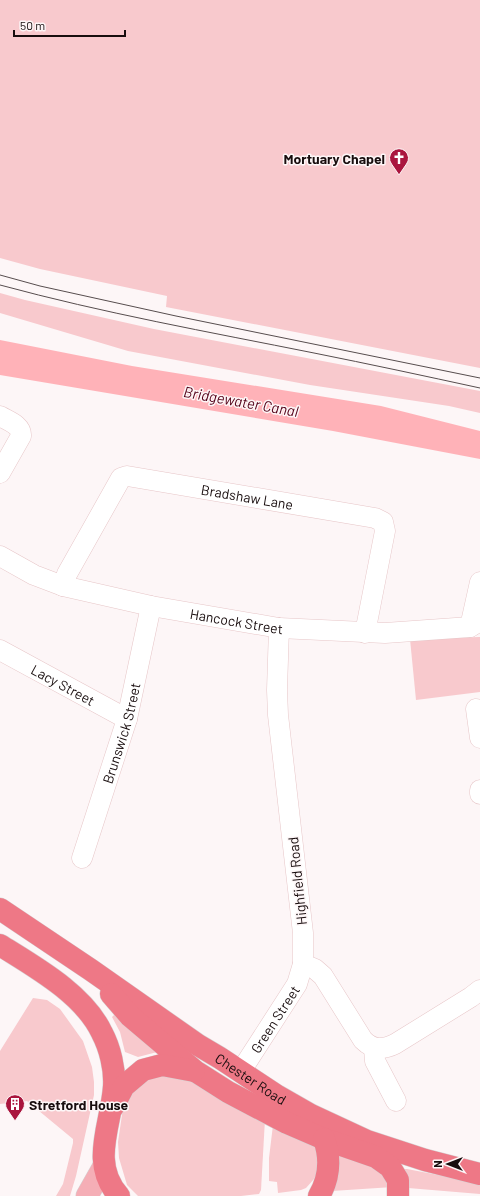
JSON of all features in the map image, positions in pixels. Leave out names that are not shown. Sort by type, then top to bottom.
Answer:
[{"type":"highway","name":"Chester Road","points":[[0,909],[91,970],[198,1045],[241,1071],[276,1095],[311,1115],[367,1141],[425,1160],[480,1174]]},
{"type":"highway","name":"Chester Road","points":[[0,945],[58,983],[85,1007],[102,1032],[111,1058],[114,1084],[111,1110],[103,1151],[104,1166],[109,1180],[119,1196]]},
{"type":"highway","name":"Chester Road","points":[[91,970],[130,1016],[195,1071],[228,1092],[272,1116],[324,1139],[376,1157],[425,1160]]},
{"type":"highway","name":"Chester Road","points":[[111,1110],[124,1086],[144,1070],[162,1065],[195,1071]]},
{"type":"highway","points":[[319,1196],[329,1168],[328,1150],[324,1139]]},
{"type":"highway","name":"Chester Road","points":[[376,1157],[390,1167],[398,1180],[398,1196]]},
{"type":"main road","points":[[87,1196],[104,1166]]},
{"type":"street","points":[[0,416],[18,427],[21,433],[0,473]]},
{"type":"street","name":"Bradshaw Lane","points":[[63,586],[67,574],[121,478],[127,476],[179,484],[374,518],[383,522],[385,531],[365,633]]},
{"type":"street","name":"Hancock Street","points":[[0,556],[34,575],[63,586],[151,606],[279,628],[365,633],[404,632],[475,624]]},
{"type":"street","points":[[475,624],[480,582]]},
{"type":"street","name":"Brunswick Street","points":[[82,858],[127,719],[151,606]]},
{"type":"street","name":"Highfield Road","points":[[279,628],[277,690],[278,715],[303,934],[303,964]]},
{"type":"street","name":"Lacy Street","points":[[0,650],[127,719]]},
{"type":"street","points":[[476,709],[480,738]]},
{"type":"street","points":[[303,964],[315,969],[323,976],[363,1040],[374,1048],[388,1047],[477,998]]},
{"type":"street","name":"Green Street","points":[[241,1071],[292,993],[299,979],[303,964]]},
{"type":"street","points":[[374,1048],[374,1061],[396,1101]]},
{"type":"shaded area","points":[[0,0],[480,0],[480,368],[166,307],[167,296],[40,269],[0,258]]},
{"type":"shaded area","points":[[0,293],[154,329],[480,391],[480,413],[449,406],[310,385],[128,351],[0,313]]},
{"type":"shaded area","points":[[480,637],[480,692],[416,700],[410,639]]},
{"type":"shaded area","points":[[33,998],[47,1000],[60,1009],[83,1041],[92,1067],[94,1095],[76,1176],[70,1196],[56,1196],[63,1184],[73,1139],[27,1101],[0,1104],[0,1051]]},
{"type":"shaded area","points":[[115,1014],[161,1051],[138,1057],[125,1052],[120,1032],[112,1017]]},
{"type":"shaded area","points":[[175,1073],[265,1119],[261,1190],[259,1194],[241,1196],[138,1196],[127,1185],[119,1158],[118,1142],[123,1108],[129,1094],[143,1080]]},
{"type":"shaded area","points":[[273,1125],[313,1143],[318,1154],[317,1173],[306,1188],[278,1193],[277,1182],[269,1181],[269,1158]]},
{"type":"shaded area","points":[[338,1152],[385,1170],[393,1187],[332,1191]]},
{"type":"shaded area","points":[[405,1169],[480,1183],[480,1194],[408,1188],[403,1172]]},
{"type":"water","name":"Bridgewater Canal","points":[[0,340],[132,366],[381,406],[480,431],[480,459],[333,431],[0,375]]},
{"type":"tram line","points":[[0,275],[40,286],[176,316],[480,378]]},
{"type":"tram line","points":[[0,285],[196,330],[355,361],[480,388]]},
{"type":"place","name":"Mortuary Chapel","points":[[399,175]]},
{"type":"place","name":"Stretford House","points":[[15,1121]]}]
